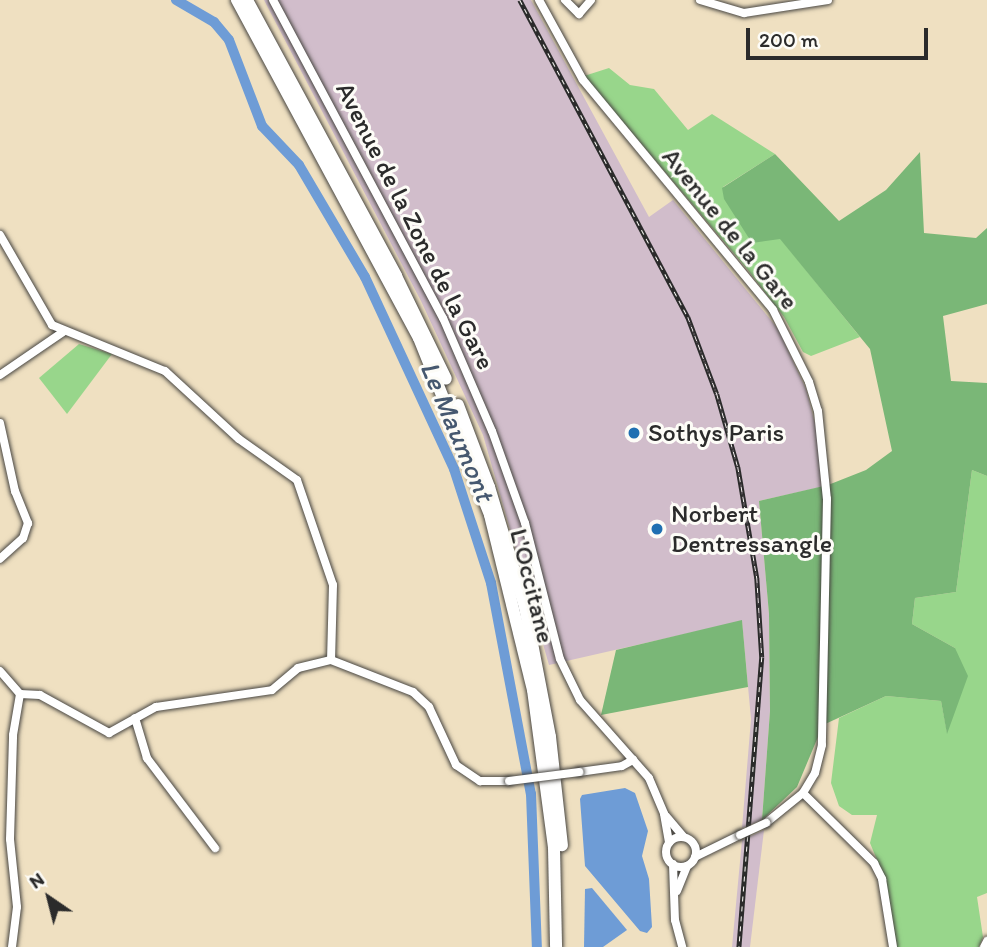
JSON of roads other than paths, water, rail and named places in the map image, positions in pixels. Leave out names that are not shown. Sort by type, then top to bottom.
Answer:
[{"type":"highway","name":"L'Occitane","points":[[237,0],[419,338],[490,515],[533,690],[554,848],[556,947]]},
{"type":"highway","name":"L'Occitane","points":[[247,0],[421,322],[489,487],[525,607],[546,713],[558,807],[565,947]]},
{"type":"street","name":"Avenue de la Zone de la Gare","points":[[273,0],[443,318],[521,512],[560,659],[597,723],[633,760],[652,785],[664,814],[669,843]]},
{"type":"street","name":"Avenue de la Gare","points":[[539,0],[583,80],[773,310],[809,382],[824,453],[825,651],[822,745],[815,773],[803,793],[766,823],[695,858]]},
{"type":"street","points":[[565,0],[579,14],[591,0]]},
{"type":"street","points":[[700,0],[744,13],[828,0]]},
{"type":"street","points":[[0,235],[43,312],[63,332],[165,370],[239,439],[296,480],[333,585],[331,660]]},
{"type":"street","points":[[0,375],[63,332]]},
{"type":"street","points":[[0,423],[15,491],[28,523],[23,538],[0,559]]},
{"type":"street","points":[[0,671],[20,694],[40,695],[101,732],[120,730],[135,719],[178,702],[265,692],[298,668],[331,660],[413,692],[429,707],[456,765],[480,780],[509,781],[579,772],[622,766],[633,760]]},
{"type":"street","points":[[12,947],[17,907],[10,839],[13,748],[20,694]]},
{"type":"street","points":[[135,719],[147,758],[215,848]]},
{"type":"street","points":[[803,793],[874,863],[882,879],[893,947]]},
{"type":"street","name":"Avenue de la Zone de la Gare","points":[[664,814],[683,836]]},
{"type":"street","points":[[682,947],[673,864],[666,852],[669,843],[683,836],[695,844],[720,844]]},
{"type":"street","points":[[675,897],[687,866],[695,858],[695,844]]},
{"type":"street","points":[[673,864],[687,866]]},
{"type":"street","points":[[984,947],[987,941]]},
{"type":"water","points":[[625,788],[635,793],[648,831],[642,856],[649,879],[652,927],[647,933],[640,931],[585,866],[580,799],[582,795]]},
{"type":"water","points":[[592,888],[627,930],[603,947],[584,947],[585,889]]},
{"type":"waterway","name":"Le Maumont","points":[[176,0],[214,22],[229,40],[262,126],[299,165],[365,277],[454,469],[491,583],[531,794],[537,947]]},
{"type":"railway","points":[[520,0],[688,317],[717,394],[738,467],[757,578],[762,657],[739,947]]},
{"type":"place","name":"Sothys Paris","points":[[634,433]]},
{"type":"place","name":"Norbert Dentressangle","points":[[657,529]]}]
